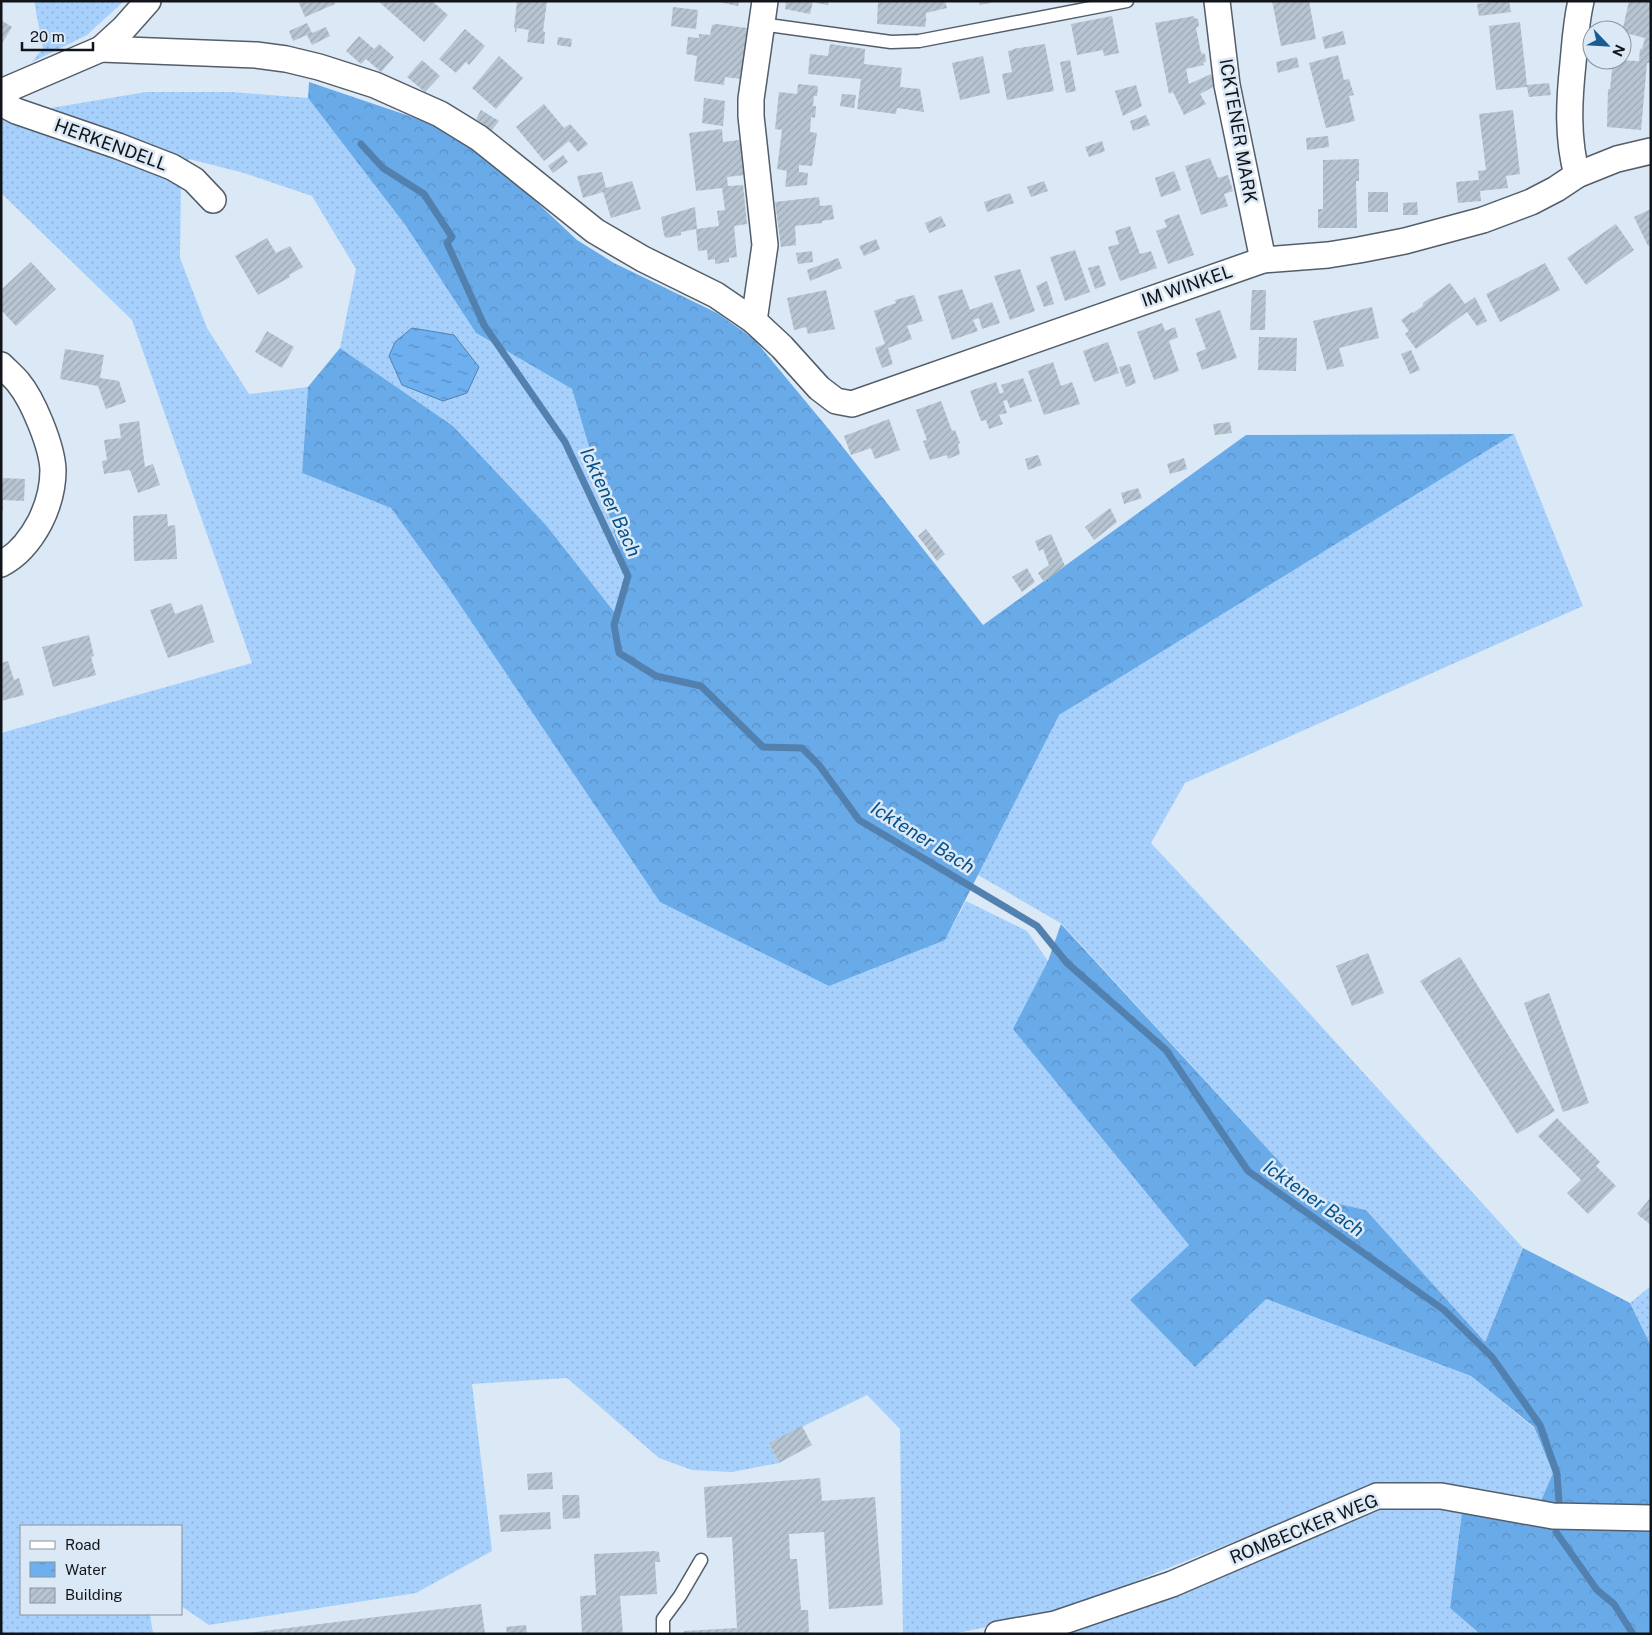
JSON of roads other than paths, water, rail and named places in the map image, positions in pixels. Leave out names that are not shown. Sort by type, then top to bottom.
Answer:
[{"type":"street","points":[[1,92],[101,49],[124,28],[148,1]]},
{"type":"street","name":"ICKTENER MARK","points":[[1217,1],[1227,86],[1263,260]]},
{"type":"street","points":[[1577,175],[1571,154],[1569,124],[1574,51],[1581,1]]},
{"type":"street","points":[[754,321],[765,245],[751,116],[751,99],[763,12]]},
{"type":"street","name":"IM WINKEL","points":[[101,49],[256,55],[286,59],[319,67],[375,85],[440,114],[478,138],[594,231],[643,259],[716,295],[754,321],[782,346],[819,388],[836,401],[852,404],[1263,260],[1328,255],[1406,242],[1482,220],[1556,189],[1577,175],[1617,159],[1651,152]]},
{"type":"street","name":"HERKENDELL","points":[[1,103],[16,111],[118,146],[172,167],[194,180],[213,200]]},
{"type":"street","points":[[1,365],[18,383],[30,402],[47,440],[53,469],[49,500],[35,532],[23,548],[1,564]]},
{"type":"street","name":"ROMBECKER WEG","points":[[998,1634],[1055,1624],[1172,1584],[1377,1496],[1440,1496],[1553,1516],[1651,1518]]},
{"type":"lane","points":[[763,12],[891,42],[910,41],[1127,1]]},
{"type":"lane","points":[[663,1634],[664,1619],[701,1560]]},
{"type":"water","points":[[412,328],[454,335],[479,367],[467,393],[443,401],[402,385],[389,356],[395,342]]},
{"type":"waterway","name":"Icktener Bach","points":[[361,144],[383,168],[424,194],[452,237],[447,243],[484,325],[565,442],[628,576],[614,625],[619,653],[656,676],[701,686],[763,747],[802,748],[819,765],[859,820],[1037,926],[1067,963],[1166,1050],[1248,1171],[1444,1310],[1492,1357],[1540,1425],[1557,1474],[1559,1502]]},
{"type":"waterway","name":"Icktener Bach","points":[[1556,1532],[1597,1590],[1614,1604],[1633,1634]]}]
